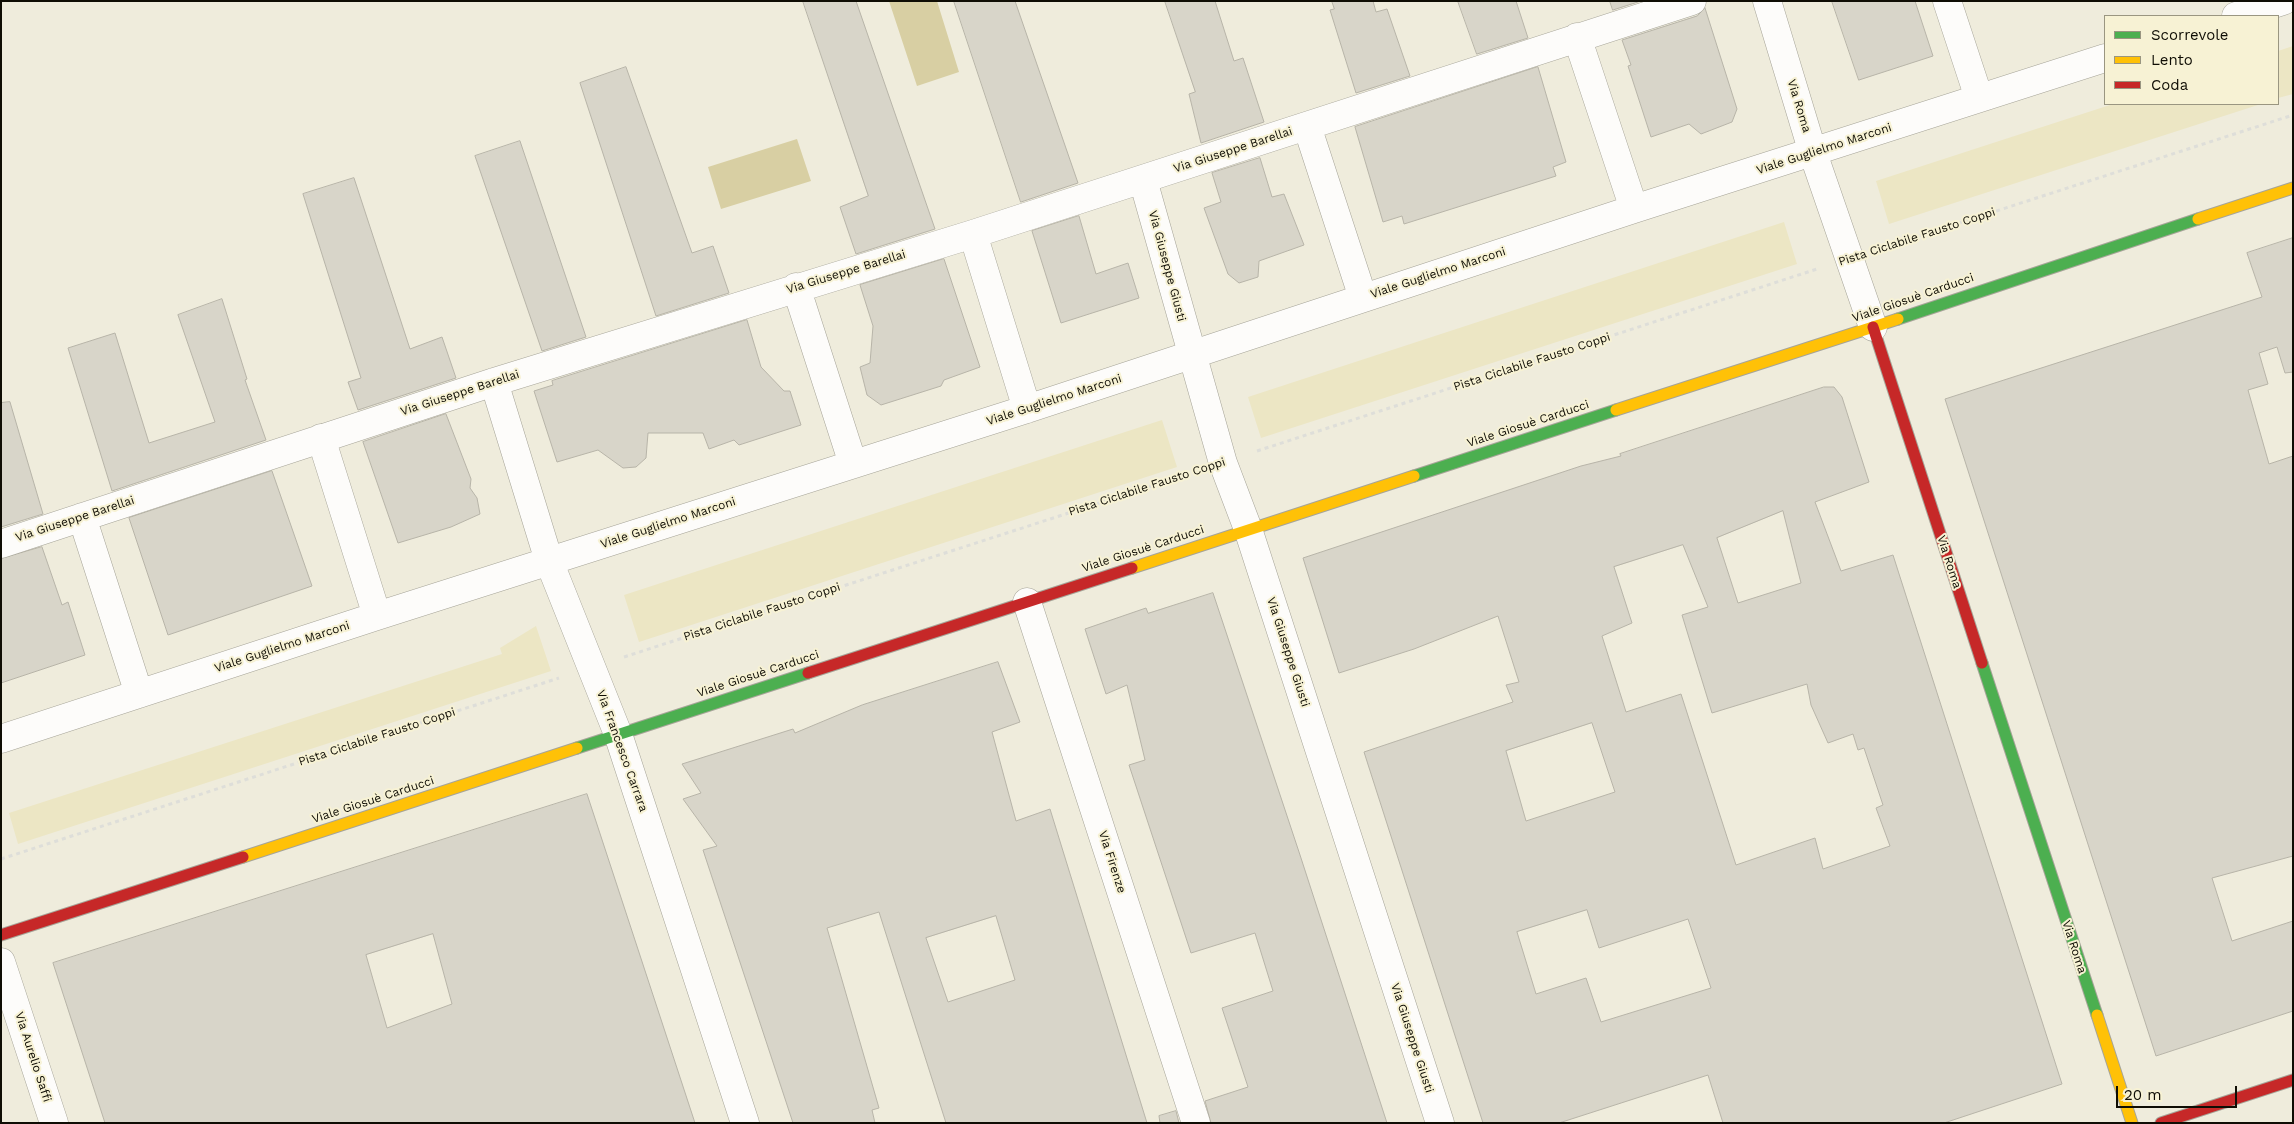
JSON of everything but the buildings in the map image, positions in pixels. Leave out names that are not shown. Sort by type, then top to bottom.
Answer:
[{"type":"street","name":"Via Giuseppe Barellai","points":[[1,544],[494,382],[1143,180],[1692,1]]},
{"type":"street","name":"Via Roma","points":[[1767,1],[1813,153],[1873,327],[2132,1123]]},
{"type":"street","points":[[1947,1],[1979,98]]},
{"type":"street","points":[[2239,15],[2283,1]]},
{"type":"street","points":[[1577,37],[1634,209]]},
{"type":"street","name":"Viale Guglielmo Marconi","points":[[1,739],[377,616],[1027,409],[1634,209],[2104,58]]},
{"type":"street","points":[[1307,126],[1363,298]]},
{"type":"street","name":"Via Giuseppe Giusti","points":[[1143,180],[1223,462],[1248,529],[1440,1123]]},
{"type":"street","name":"Viale Giosuè Carducci","points":[[1,935],[1873,327],[2293,188]]},
{"type":"street","points":[[973,234],[1027,409]]},
{"type":"street","points":[[796,287],[853,464]]},
{"type":"street","name":"Via Francesco Carrara","points":[[494,382],[550,561],[618,734],[745,1123]]},
{"type":"street","points":[[322,438],[377,616]]},
{"type":"street","points":[[82,517],[139,694]]},
{"type":"street","name":"Via Firenze","points":[[1027,602],[1196,1123]]},
{"type":"street","name":"Via Aurelio Saffi","points":[[1,962],[54,1123]]},
{"type":"street","points":[[2161,1123],[2293,1080]]},
{"type":"path","name":"Pista Ciclabile Fausto Coppi","points":[[1,859],[2293,114]]},
{"type":"shaded area","points":[[889,1],[937,1],[959,72],[917,86]]},
{"type":"shaded area","points":[[2293,46],[2293,94],[2279,98],[2279,51]]},
{"type":"shaded area","points":[[2110,105],[2258,105],[1889,224],[1876,181]]},
{"type":"shaded area","points":[[797,139],[811,181],[721,209],[708,167]]},
{"type":"shaded area","points":[[1784,222],[1797,264],[1261,438],[1248,397]]},
{"type":"shaded area","points":[[1162,420],[1177,467],[639,642],[624,595]]},
{"type":"shaded area","points":[[536,626],[551,671],[18,844],[9,813],[502,654],[500,648]]},
{"type":"traffic: fast","points":[[1898,319],[2198,219]]},
{"type":"traffic: fast","points":[[1414,476],[1616,410]]},
{"type":"traffic: fast","points":[[1982,663],[2097,1015]]},
{"type":"traffic: fast","points":[[577,748],[808,673]]},
{"type":"traffic: slow","points":[[2198,219],[2293,188]]},
{"type":"traffic: slow","points":[[1616,410],[1898,319]]},
{"type":"traffic: slow","points":[[1132,568],[1414,476]]},
{"type":"traffic: slow","points":[[243,857],[577,748]]},
{"type":"traffic: slow","points":[[2097,1015],[2132,1123]]},
{"type":"traffic: jam","points":[[1873,327],[1982,663]]},
{"type":"traffic: jam","points":[[808,673],[1132,568]]},
{"type":"traffic: jam","points":[[1,935],[243,857]]},
{"type":"traffic: jam","points":[[2161,1123],[2293,1080]]}]
